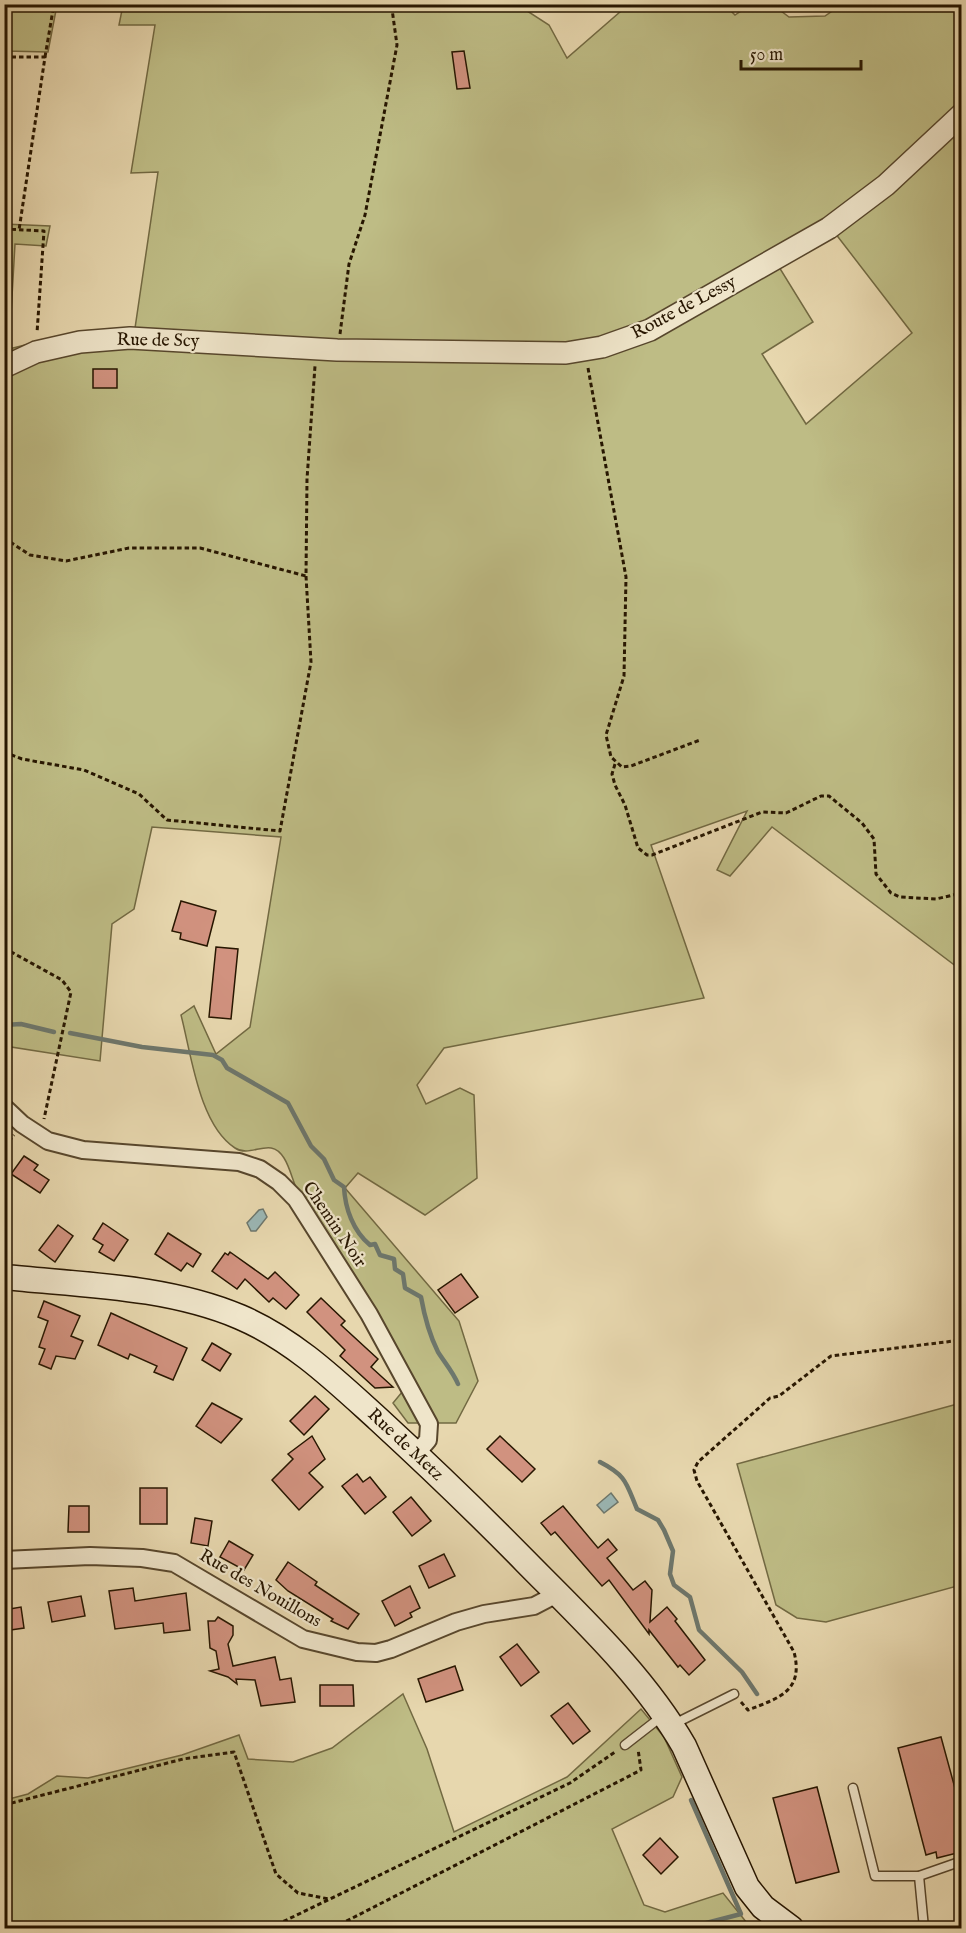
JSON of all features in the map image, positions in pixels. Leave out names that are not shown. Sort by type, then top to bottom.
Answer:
[{"type":"main road","name":"Rue de Metz","points":[[4,1277],[160,1295],[213,1307],[241,1318],[283,1341],[328,1374],[416,1454],[557,1594],[635,1676],[668,1720],[699,1781],[747,1887],[763,1907],[791,1929]]},
{"type":"street","name":"Route de Lessy","points":[[327,350],[585,352],[650,330],[830,228],[886,185],[962,114]]},
{"type":"street","name":"Rue de Scy","points":[[4,367],[36,351],[80,342],[130,338],[327,350]]},
{"type":"street","name":"Chemin Noir","points":[[4,1107],[22,1124],[48,1141],[83,1150],[239,1162],[260,1169],[279,1182],[296,1199],[369,1314],[429,1424],[428,1440],[416,1454]]},
{"type":"street","name":"Rue des Nouillons","points":[[4,1560],[100,1556],[142,1558],[174,1563],[303,1639],[366,1653],[391,1649],[456,1622],[484,1614],[534,1606],[557,1594]]},
{"type":"lane","points":[[625,1745],[668,1720],[735,1694]]},
{"type":"lane","points":[[853,1788],[875,1876],[919,1876],[962,1861]]},
{"type":"lane","points":[[919,1876],[924,1929]]},
{"type":"path","points":[[19,230],[54,4]]},
{"type":"path","points":[[4,752],[22,759],[84,770],[139,794],[167,820],[280,831],[311,662],[306,576],[307,479],[327,350],[349,264],[365,214],[397,45],[392,9],[389,4]]},
{"type":"path","points":[[4,57],[45,57]]},
{"type":"path","points":[[4,230],[45,231],[36,351]]},
{"type":"path","points":[[585,352],[626,577],[624,676],[606,735],[611,757],[615,764],[622,767],[631,766],[700,740]]},
{"type":"path","points":[[4,538],[30,555],[66,561],[129,548],[200,548],[306,576]]},
{"type":"path","points":[[615,764],[612,774],[615,785],[625,805],[638,848],[647,855],[762,812],[786,813],[821,796],[829,796],[862,823],[874,839],[876,874],[891,893],[900,897],[936,899],[962,893]]},
{"type":"path","points":[[4,948],[62,980],[71,992],[40,1136]]},
{"type":"path","points":[[735,1694],[748,1710],[777,1698],[792,1685],[798,1670],[794,1652],[697,1481],[694,1470],[698,1462],[770,1398],[779,1396],[831,1356],[962,1340]]},
{"type":"path","points":[[333,1929],[641,1770],[636,1737]]},
{"type":"path","points":[[270,1929],[570,1783],[625,1745]]},
{"type":"path","points":[[4,1805],[183,1759],[234,1752],[276,1874],[298,1893],[328,1899]]},
{"type":"shaded area","points":[[5,4],[57,5],[48,52],[5,51]]},
{"type":"shaded area","points":[[123,5],[518,5],[549,25],[567,58],[628,5],[725,5],[735,15],[750,5],[773,5],[789,17],[825,16],[841,5],[961,5],[962,127],[959,129],[962,132],[961,970],[772,827],[730,876],[717,870],[747,811],[651,845],[704,998],[444,1048],[417,1085],[426,1104],[460,1088],[474,1095],[477,1178],[425,1215],[358,1173],[345,1188],[459,1321],[478,1381],[456,1423],[408,1423],[393,1403],[412,1380],[313,1219],[284,1158],[279,1151],[273,1148],[241,1151],[235,1148],[213,1123],[198,1087],[181,1015],[194,1006],[216,1054],[250,1027],[281,837],[152,827],[134,909],[112,924],[100,1061],[5,1046],[4,224],[50,226],[46,246],[15,244],[9,349],[81,331],[135,328],[158,172],[131,173],[155,25],[119,25]],"holes":[[[835,233],[912,333],[806,424],[762,354],[813,322],[779,267]]]},
{"type":"shaded area","points":[[961,1403],[961,1585],[826,1622],[797,1618],[776,1605],[737,1464]]},
{"type":"shaded area","points":[[403,1694],[427,1749],[454,1832],[567,1777],[641,1709],[664,1737],[682,1777],[673,1797],[612,1829],[644,1905],[665,1912],[723,1893],[751,1928],[5,1928],[5,1800],[28,1794],[57,1776],[88,1778],[182,1755],[239,1735],[248,1759],[293,1762],[332,1748]]},
{"type":"water","points":[[263,1209],[267,1217],[256,1231],[251,1231],[247,1223],[259,1210]]},
{"type":"water","points":[[611,1493],[618,1502],[604,1513],[597,1505]]},
{"type":"building","points":[[464,51],[470,88],[457,89],[452,52]]},
{"type":"building","points":[[93,369],[117,369],[117,388],[93,388]]},
{"type":"building","points":[[181,901],[216,911],[207,946],[180,939],[181,933],[172,931]]},
{"type":"building","points":[[216,947],[238,949],[231,1019],[209,1017]]},
{"type":"building","points":[[24,1156],[38,1165],[34,1170],[49,1180],[40,1193],[11,1174]]},
{"type":"building","points":[[103,1223],[128,1240],[114,1261],[99,1252],[103,1245],[93,1239]]},
{"type":"building","points":[[58,1225],[73,1236],[55,1262],[39,1250]]},
{"type":"building","points":[[168,1233],[201,1254],[193,1267],[187,1263],[181,1271],[155,1254]]},
{"type":"building","points":[[230,1252],[268,1279],[275,1272],[299,1295],[286,1309],[273,1298],[269,1302],[245,1279],[237,1289],[212,1271],[225,1253],[228,1255]]},
{"type":"building","points":[[461,1274],[478,1297],[455,1313],[438,1290]]},
{"type":"building","points":[[321,1298],[345,1321],[341,1325],[378,1359],[371,1367],[393,1387],[375,1388],[340,1356],[345,1350],[307,1312]]},
{"type":"building","points":[[44,1301],[80,1316],[71,1336],[83,1341],[75,1359],[56,1356],[51,1369],[39,1364],[45,1349],[39,1347],[48,1321],[38,1317]]},
{"type":"building","points":[[111,1313],[187,1348],[173,1380],[154,1372],[157,1366],[130,1354],[128,1359],[98,1345]]},
{"type":"building","points":[[212,1343],[231,1354],[220,1371],[202,1360]]},
{"type":"building","points":[[315,1396],[329,1409],[304,1435],[290,1421]]},
{"type":"building","points":[[212,1403],[242,1419],[221,1443],[196,1426]]},
{"type":"building","points":[[312,1436],[325,1459],[309,1473],[323,1487],[299,1510],[272,1480],[293,1459],[288,1454]]},
{"type":"building","points":[[500,1436],[535,1469],[522,1482],[487,1449]]},
{"type":"building","points":[[357,1474],[363,1482],[370,1477],[386,1497],[365,1514],[342,1486]]},
{"type":"building","points":[[140,1488],[167,1488],[167,1524],[140,1524]]},
{"type":"building","points":[[411,1497],[431,1521],[412,1536],[393,1512]]},
{"type":"building","points":[[69,1506],[89,1506],[89,1532],[68,1532]]},
{"type":"building","points":[[563,1506],[598,1548],[608,1539],[617,1550],[607,1558],[633,1590],[645,1581],[652,1590],[650,1622],[667,1607],[677,1619],[675,1621],[705,1660],[689,1675],[680,1665],[678,1667],[649,1630],[649,1634],[609,1580],[602,1586],[555,1532],[551,1535],[541,1523]]},
{"type":"building","points":[[195,1518],[212,1521],[208,1546],[191,1543]]},
{"type":"building","points":[[229,1541],[253,1555],[244,1570],[220,1557]]},
{"type":"building","points":[[444,1554],[455,1576],[429,1588],[419,1566]]},
{"type":"building","points":[[288,1562],[317,1582],[315,1585],[359,1614],[348,1629],[331,1621],[333,1619],[288,1591],[276,1580]]},
{"type":"building","points":[[410,1586],[420,1608],[410,1613],[412,1617],[395,1626],[382,1601]]},
{"type":"building","points":[[133,1588],[135,1601],[186,1593],[190,1630],[164,1633],[163,1623],[115,1629],[109,1591]]},
{"type":"building","points":[[81,1596],[85,1616],[52,1622],[48,1602]]},
{"type":"building","points":[[21,1607],[24,1628],[4,1631],[4,1610]]},
{"type":"building","points":[[218,1617],[233,1626],[233,1635],[228,1644],[233,1666],[275,1657],[280,1680],[291,1678],[295,1702],[261,1706],[255,1680],[236,1679],[237,1684],[228,1677],[210,1671],[219,1669],[216,1651],[210,1648],[208,1621],[215,1621]]},
{"type":"building","points":[[517,1644],[539,1672],[521,1686],[500,1657]]},
{"type":"building","points":[[455,1666],[463,1690],[426,1702],[418,1679]]},
{"type":"building","points":[[320,1685],[353,1685],[354,1706],[320,1706]]},
{"type":"building","points":[[568,1703],[590,1731],[573,1744],[551,1716]]},
{"type":"building","points":[[941,1737],[962,1814],[962,1827],[955,1829],[961,1852],[937,1858],[936,1852],[926,1855],[898,1748]]},
{"type":"building","points":[[817,1787],[839,1872],[796,1883],[773,1798]]},
{"type":"building","points":[[660,1838],[678,1857],[661,1874],[643,1855]]},
{"type":"waterway","points":[[4,1025],[21,1024],[54,1032]]},
{"type":"waterway","points":[[70,1033],[142,1047],[213,1055],[222,1060],[227,1068],[288,1103],[311,1146],[324,1159],[334,1180],[344,1187],[348,1211],[359,1233],[370,1245],[375,1244],[380,1255],[394,1259],[395,1269],[403,1274],[405,1288],[421,1297],[435,1346],[458,1384]]},
{"type":"waterway","points":[[600,1462],[621,1476],[637,1509],[658,1520],[673,1551],[670,1574],[674,1585],[690,1597],[699,1630],[742,1672],[757,1694]]},
{"type":"waterway","points":[[687,1928],[741,1914],[691,1800]]}]
